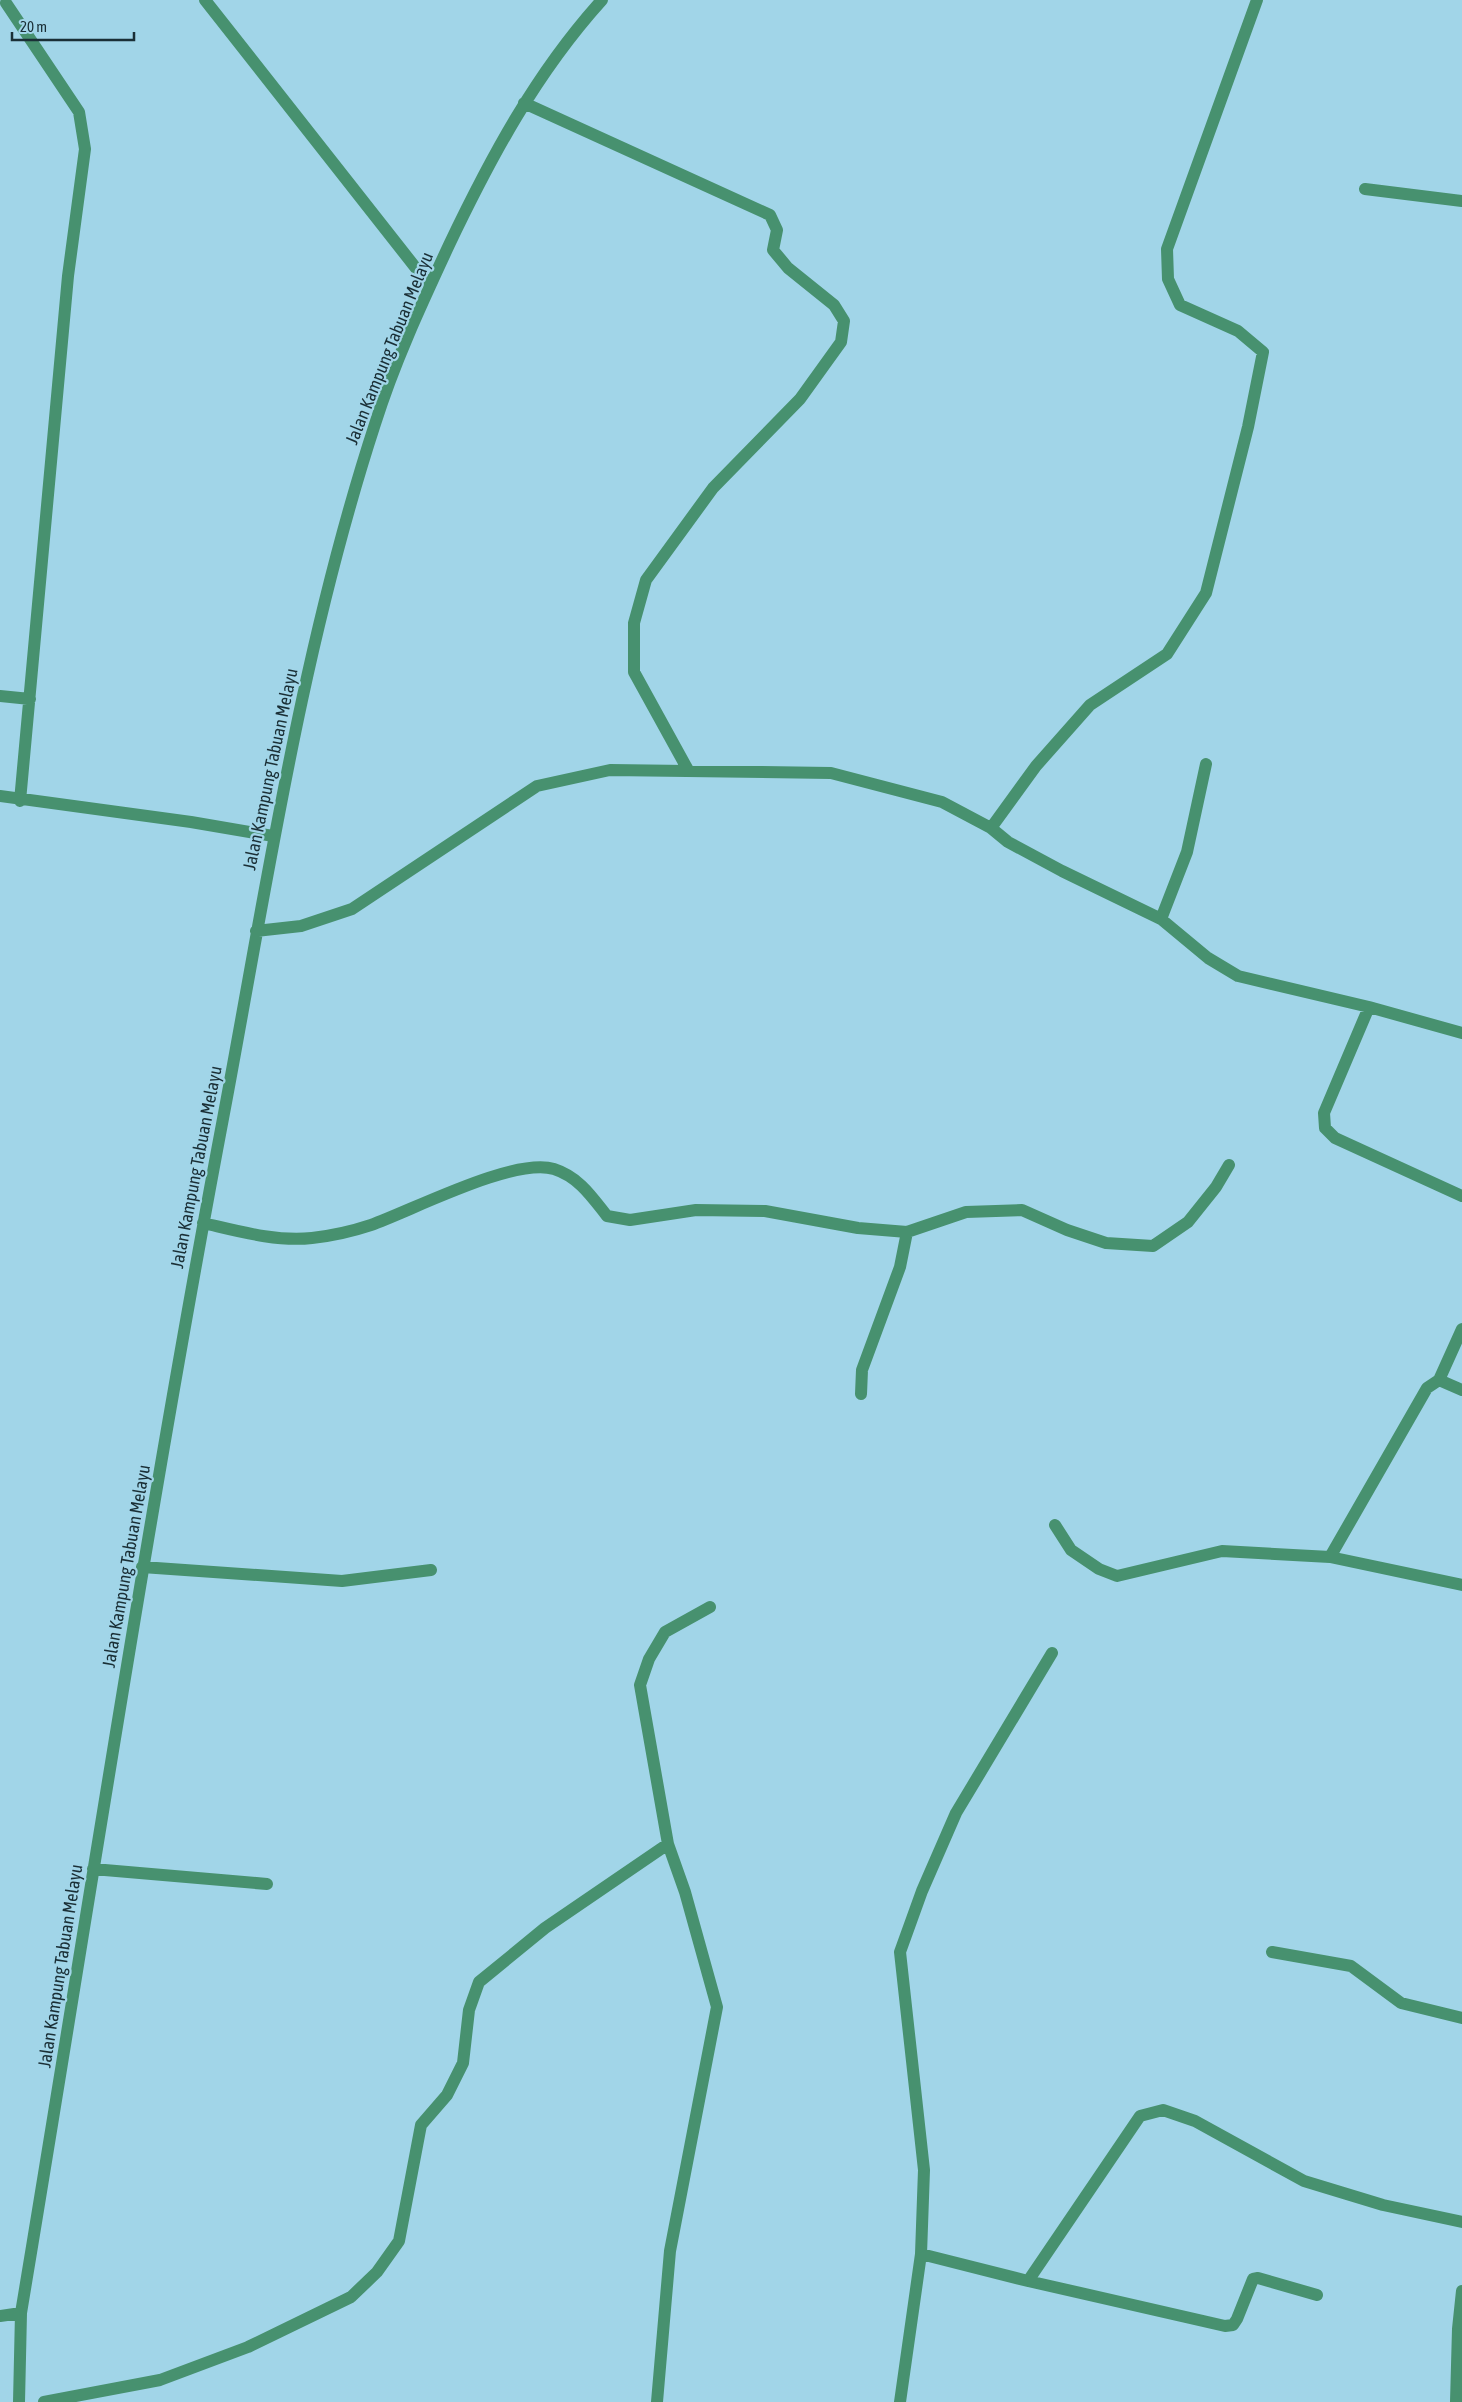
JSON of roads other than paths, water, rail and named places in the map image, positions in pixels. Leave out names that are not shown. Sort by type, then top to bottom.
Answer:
[{"type":"street","points":[[205,0],[430,286]]},
{"type":"street","name":"Jalan Kampung Tabuan Melayu","points":[[20,2402],[22,2313],[142,1567],[273,836],[304,686],[341,537],[376,418],[430,286],[486,167],[524,103],[585,19],[602,0]]},
{"type":"street","points":[[991,828],[1036,766],[1090,705],[1166,654],[1206,593],[1248,427],[1263,352],[1238,331],[1180,304],[1168,279],[1167,250],[1257,0]]},
{"type":"street","points":[[6,3],[79,112],[85,149],[68,276],[20,801]]},
{"type":"street","points":[[524,103],[770,215],[777,230],[773,250],[788,268],[834,305],[844,321],[841,342],[800,399],[713,488],[646,580],[634,623],[634,672],[688,770]]},
{"type":"street","points":[[1365,189],[1462,201]]},
{"type":"street","points":[[0,696],[30,698]]},
{"type":"street","points":[[1161,919],[1186,852],[1206,764]]},
{"type":"street","points":[[256,930],[301,926],[352,909],[537,786],[610,770],[831,773],[942,802],[991,828],[1008,842],[1062,871],[1161,919],[1208,958],[1238,976],[1369,1007],[1462,1033]]},
{"type":"street","points":[[0,796],[20,801],[191,822],[273,836]]},
{"type":"street","points":[[1369,1007],[1324,1113],[1325,1128],[1335,1138],[1462,1196]]},
{"type":"street","points":[[203,1223],[259,1236],[311,1238],[370,1226],[486,1179],[518,1169],[553,1169],[581,1183],[607,1216],[630,1220],[696,1210],[765,1211],[858,1228],[907,1232],[966,1212],[1022,1210],[1067,1230],[1106,1243],[1153,1246],[1188,1222],[1216,1187],[1229,1165]]},
{"type":"street","points":[[861,1394],[862,1370],[900,1267],[907,1232]]},
{"type":"street","points":[[1330,1557],[1427,1388],[1439,1380],[1462,1329]]},
{"type":"street","points":[[1439,1380],[1462,1390]]},
{"type":"street","points":[[1055,1525],[1071,1550],[1099,1568],[1117,1576],[1222,1551],[1330,1557],[1462,1584]]},
{"type":"street","points":[[142,1567],[342,1581],[431,1570]]},
{"type":"street","points":[[657,2402],[670,2251],[717,2006],[685,1892],[668,1844],[640,1684],[649,1659],[666,1632],[710,1607]]},
{"type":"street","points":[[900,2402],[922,2254],[924,2170],[900,1952],[922,1891],[956,1813],[1052,1653]]},
{"type":"street","points":[[44,2402],[160,2380],[248,2347],[351,2297],[377,2272],[399,2241],[421,2125],[447,2095],[463,2063],[469,2010],[479,1982],[545,1928],[668,1844]]},
{"type":"street","points":[[94,1869],[267,1884]]},
{"type":"street","points":[[1272,1952],[1352,1966],[1401,2003],[1462,2018]]},
{"type":"street","points":[[1028,2281],[1140,2116],[1162,2110],[1195,2121],[1304,2181],[1383,2205],[1462,2222]]},
{"type":"street","points":[[922,2254],[1028,2281],[1225,2326],[1233,2325],[1237,2320],[1253,2278],[1317,2295]]},
{"type":"street","points":[[1456,2402],[1458,2329],[1462,2291]]},
{"type":"street","points":[[0,2316],[22,2313]]}]
